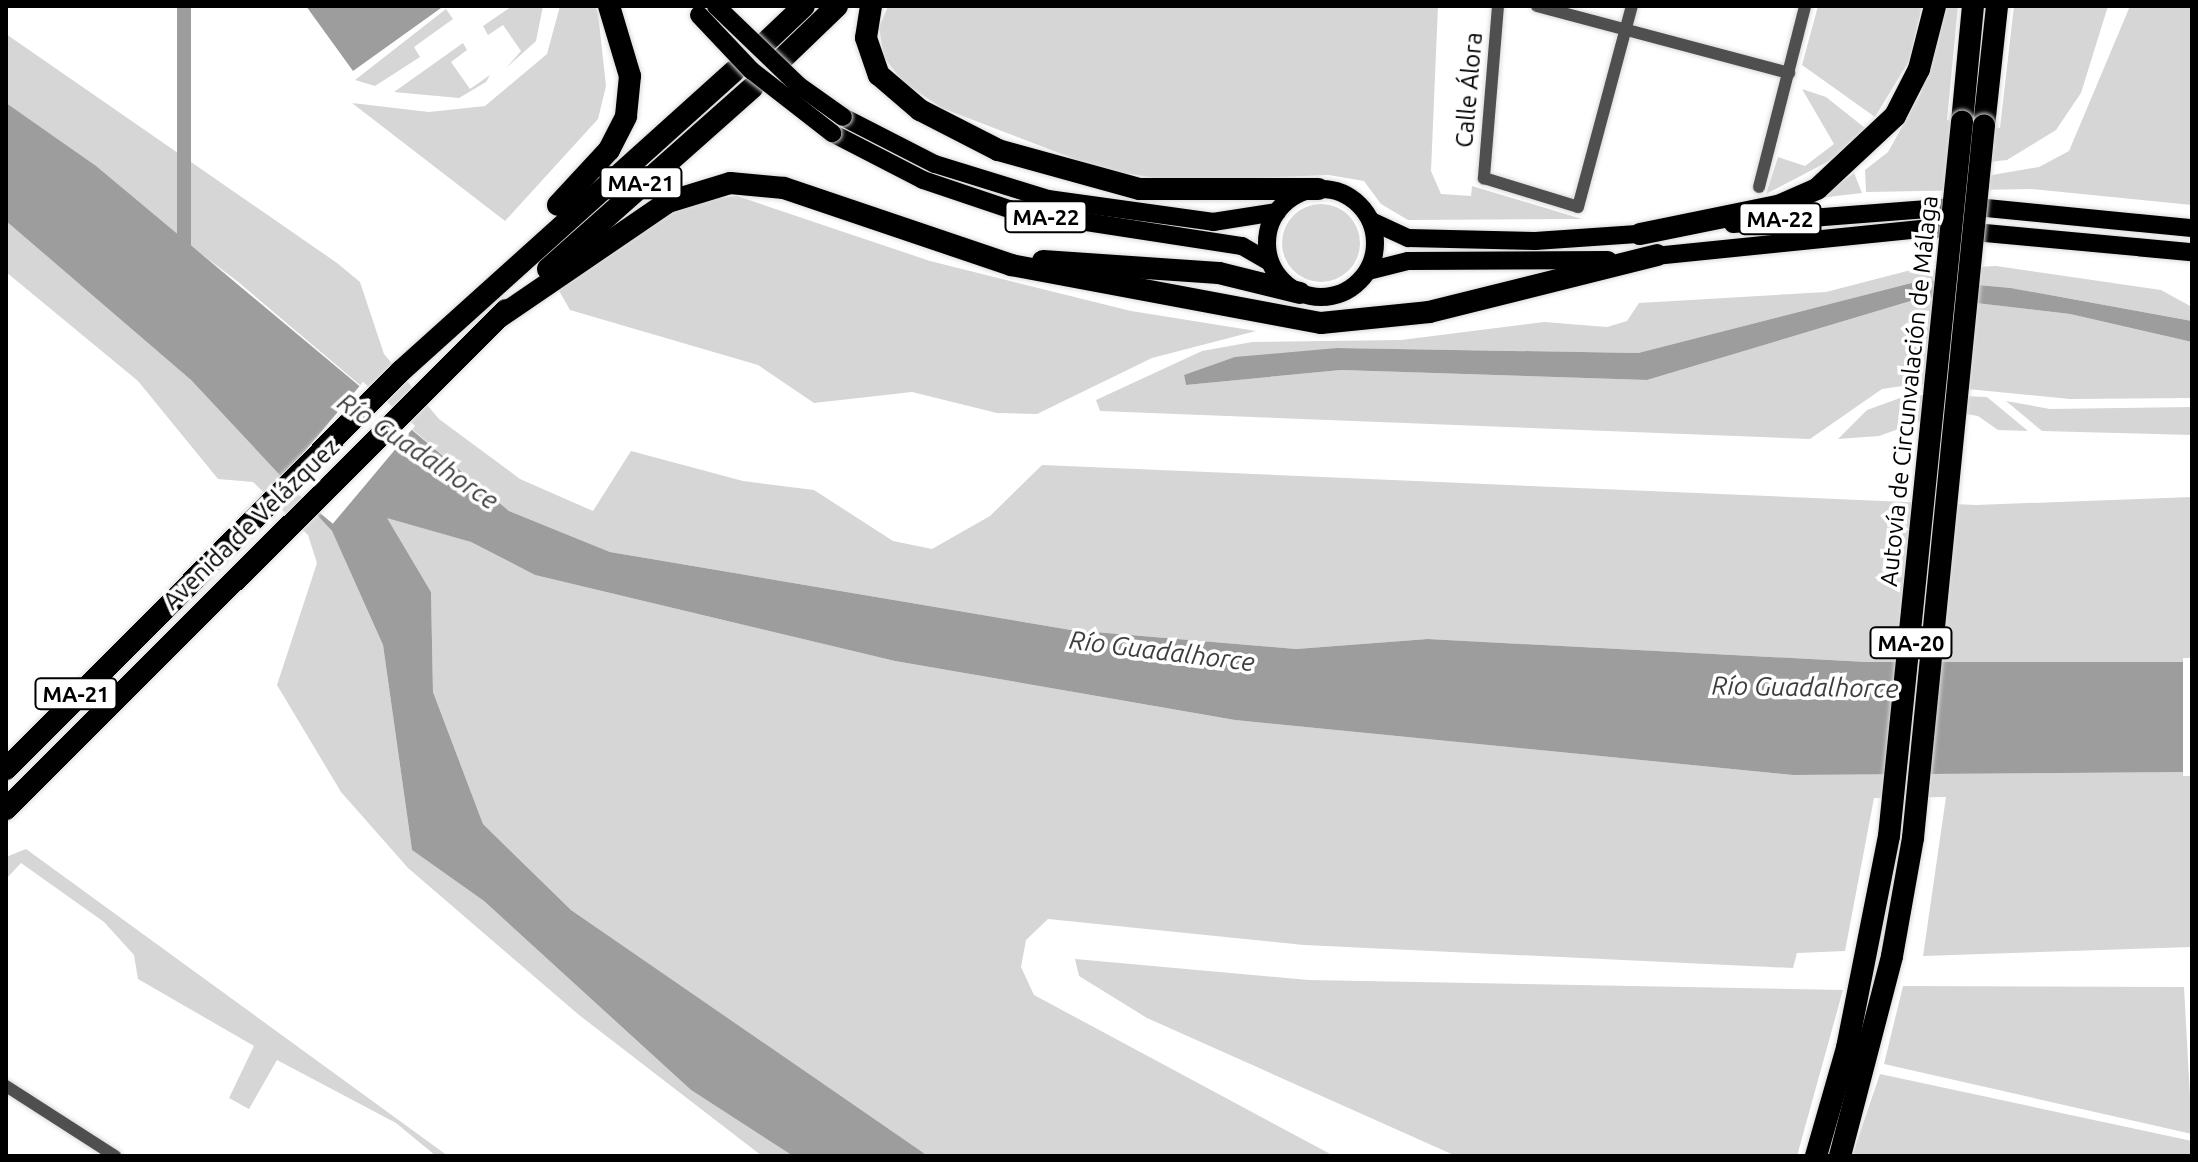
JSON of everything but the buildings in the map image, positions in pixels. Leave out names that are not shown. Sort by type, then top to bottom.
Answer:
[{"type":"highway","points":[[512,258],[577,187],[626,116],[630,76],[609,6]]},
{"type":"highway","points":[[772,52],[804,6]]},
{"type":"highway","points":[[772,52],[837,6]]},
{"type":"highway","points":[[871,6],[866,38],[879,75],[920,110],[998,150],[1140,189],[1318,189]]},
{"type":"highway","points":[[1640,234],[1778,206],[1817,189],[1895,116],[1919,69],[1935,6]]},
{"type":"highway","name":"Autovía de Circunvalación de Málaga","points":[[1840,1156],[1892,956],[1913,838],[1973,124],[1973,6]]},
{"type":"highway","name":"Autovía de Circunvalación de Málaga","points":[[1816,1156],[1850,1034],[1889,836],[1973,124],[1997,6]]},
{"type":"highway","name":"Avenida de Velázquez","points":[[6,769],[147,620],[512,258],[746,76]]},
{"type":"highway","name":"MA-21","points":[[539,285],[746,76]]},
{"type":"highway","points":[[539,285],[668,202],[730,183],[784,188],[939,244],[1075,280],[1321,323],[1429,312],[1657,255]]},
{"type":"highway","points":[[939,244],[1048,262],[1219,273],[1300,293]]},
{"type":"highway","name":"Avenida de Velázquez","points":[[6,809],[168,641],[498,318],[539,285]]},
{"type":"highway","points":[[6,825],[30,783]]},
{"type":"main road","points":[[716,6],[772,52]]},
{"type":"main road","points":[[696,11],[746,76]]},
{"type":"main road","name":"MA-22","points":[[772,52],[843,117],[935,164],[1048,199],[1213,222],[1277,212],[1318,189],[1348,196],[1371,221],[1408,238],[1640,234],[1966,206],[2192,228]]},
{"type":"main road","name":"MA-22","points":[[746,76],[832,133],[923,180],[1015,211],[1242,246],[1270,262],[1300,293],[1339,294],[1368,271],[1408,261],[1657,255],[1931,228],[2192,252]]},
{"type":"main road","points":[[1270,262],[1267,235],[1277,212]]},
{"type":"main road","points":[[1368,271],[1371,221]]},
{"type":"street","name":"Calle Álora","points":[[1498,6],[1484,178],[1578,207],[1625,32]]},
{"type":"street","points":[[1537,6],[1625,32],[1789,73]]},
{"type":"street","points":[[1625,32],[1632,6]]},
{"type":"street","points":[[1759,187],[1805,6]]},
{"type":"street","points":[[6,1086],[115,1156]]},
{"type":"shaded area","points":[[512,6],[543,6],[536,41],[506,68],[521,51],[503,25],[488,35],[483,26]]},
{"type":"shaded area","points":[[560,6],[595,6],[598,13],[606,86],[598,119],[505,221],[352,103],[429,112],[485,106],[547,54]]},
{"type":"shaded area","points":[[888,6],[1438,6],[1431,171],[1441,194],[1471,196],[1472,186],[1582,219],[1408,220],[1381,204],[1364,181],[1329,175],[1177,181],[1103,170],[942,108],[903,82],[884,57],[879,28]]},
{"type":"shaded area","points":[[1818,6],[1922,6],[1909,61],[1875,117],[1802,65]]},
{"type":"shaded area","points":[[1943,6],[1958,6],[1947,120],[2000,128],[2014,6],[2108,6],[2081,93],[2056,130],[2007,160],[1971,164],[1969,179],[2039,167],[2069,151],[2130,6],[2192,6],[2192,205],[2031,189],[1866,192],[1865,170],[1888,152],[1921,93]]},
{"type":"shaded area","points":[[446,9],[453,19],[414,47],[420,57],[375,86],[355,80]]},
{"type":"shaded area","points":[[6,34],[337,263],[360,282],[384,354],[439,419],[520,479],[593,511],[631,451],[743,481],[814,490],[893,541],[932,549],[990,516],[1042,465],[1976,505],[2192,497],[2192,662],[1867,662],[1428,639],[1296,649],[1071,630],[610,552],[509,511],[237,281],[6,106]]},
{"type":"shaded area","points":[[463,43],[467,50],[451,62],[470,89],[490,75],[486,82],[459,98],[394,92]]},
{"type":"shaded area","points":[[1802,89],[1826,97],[1865,128],[1831,160],[1766,194],[1778,157],[1805,166],[1834,144]]},
{"type":"shaded area","points":[[1854,173],[1862,193],[1819,198]]},
{"type":"shaded area","points":[[737,196],[930,261],[1131,311],[1256,331],[1152,358],[1037,414],[997,413],[912,392],[814,403],[758,365],[570,310],[558,289],[664,216],[699,200]]},
{"type":"shaded area","points":[[1313,204],[1329,204],[1343,210],[1354,221],[1360,243],[1354,265],[1343,276],[1329,282],[1313,282],[1299,276],[1288,265],[1282,251],[1282,235],[1288,221],[1299,210]]},
{"type":"shaded area","points":[[6,221],[191,380],[332,531],[383,645],[412,850],[484,901],[691,1090],[793,1156],[762,1156],[579,1015],[408,868],[341,792],[277,685],[317,563],[308,535],[253,482],[218,479],[138,381],[6,272]]},
{"type":"shaded area","points":[[1996,266],[2161,290],[2192,307],[2192,321],[2011,288],[1923,280],[1638,353],[1337,348],[1184,375],[1186,385],[1341,370],[1647,380],[1924,297],[2070,314],[2192,342],[2192,398],[2070,399],[1916,384],[1882,389],[1810,439],[1100,411],[1096,400],[1202,351],[1252,342],[1401,340],[1544,322],[1607,327],[1627,321],[1639,303],[1826,292],[1911,270]]},
{"type":"shaded area","points":[[1911,394],[1987,397],[2028,431],[1998,430],[1978,416],[1949,411],[1879,436],[1838,439],[1867,410]]},
{"type":"shaded area","points":[[2006,401],[2050,409],[2192,407],[2192,435],[2042,431]]},
{"type":"shaded area","points":[[386,517],[471,542],[535,575],[895,661],[1235,720],[1793,775],[2192,772],[2192,947],[1923,956],[1946,797],[1874,798],[1845,951],[1797,953],[1793,968],[1304,945],[1048,919],[1026,940],[1021,967],[1034,995],[1334,1156],[928,1156],[571,910],[483,824],[433,692],[431,592]]},
{"type":"shaded area","points":[[26,849],[448,1156],[436,1156],[396,1123],[277,1060],[249,1109],[229,1098],[254,1046],[138,979],[134,955],[104,922],[21,863],[6,879],[6,857]]},
{"type":"shaded area","points":[[1075,959],[1309,980],[1843,990],[1797,1156],[1456,1156],[1147,1018],[1079,976]]},
{"type":"shaded area","points":[[1903,986],[2184,987],[2192,1134],[1884,1064]]},
{"type":"shaded area","points":[[1880,1074],[2192,1141],[2192,1156],[1852,1156]]},
{"type":"water","points":[[177,6],[191,6],[191,332],[177,332]]},
{"type":"water","points":[[306,6],[440,6],[441,8],[353,71]]},
{"type":"water","name":"Río Guadalhorce","points":[[6,103],[96,166],[509,511],[610,552],[1071,630],[1296,649],[1428,639],[1867,662],[2192,662],[2192,772],[1793,775],[1235,720],[895,661],[535,575],[471,542],[387,518],[431,592],[433,692],[483,824],[571,910],[928,1156],[793,1156],[691,1090],[484,901],[412,850],[383,645],[332,531],[191,380],[6,221]]},
{"type":"water","points":[[1923,280],[2011,288],[2192,321],[2192,342],[2070,314],[1924,297],[1647,380],[1341,370],[1186,385],[1184,375],[1235,357],[1337,348],[1638,353]]},
{"type":"pier","points":[[363,382],[415,426],[333,524],[281,480]]},
{"type":"pier","points":[[2183,658],[2192,658],[2192,776],[2183,776]]}]
